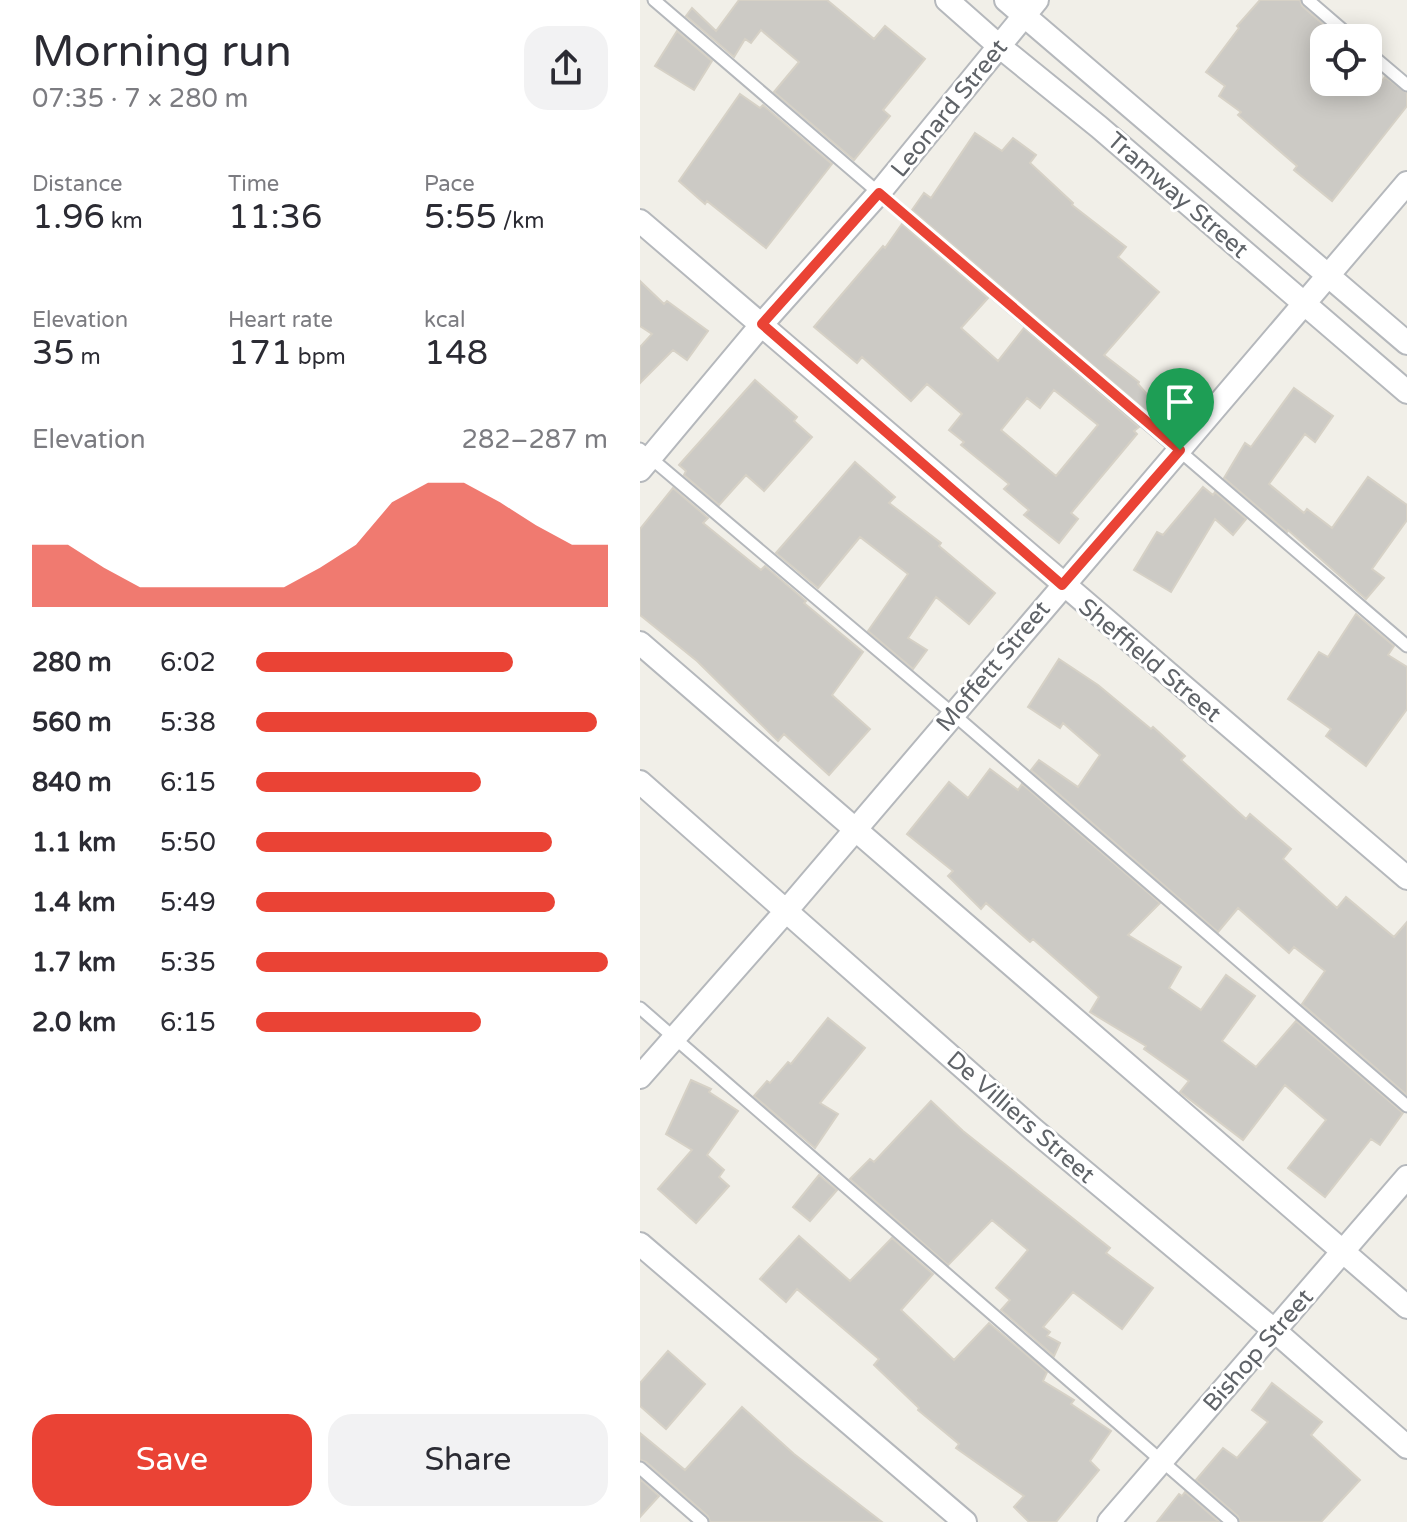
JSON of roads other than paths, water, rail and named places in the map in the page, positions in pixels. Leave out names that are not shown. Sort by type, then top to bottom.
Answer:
[{"type":"street","name":"Tramway Street","points":[[947,0],[1407,392]]},
{"type":"street","name":"Tramway Street","points":[[1006,0],[1031,8],[1407,343]]},
{"type":"street","name":"Leonard Street","points":[[643,459],[879,193],[1031,8]]},
{"type":"street","name":"Moffett Street","points":[[640,1077],[786,911],[1407,183]]},
{"type":"street","name":"Sheffield Street","points":[[640,221],[1407,878]]},
{"type":"street","points":[[640,643],[1407,1307]]},
{"type":"street","name":"De Villiers Street","points":[[640,782],[1034,1130],[1275,1331],[1407,1447]]},
{"type":"street","name":"Bishop Street","points":[[1109,1522],[1407,1177]]},
{"type":"street","points":[[640,1244],[965,1522]]},
{"type":"lane","points":[[654,0],[1407,646]]},
{"type":"lane","points":[[1308,0],[1336,24]]},
{"type":"lane","points":[[1382,64],[1407,85]]},
{"type":"lane","points":[[643,459],[952,713],[1407,1106]]},
{"type":"lane","points":[[640,1008],[1232,1522]]},
{"type":"lane","points":[[640,1468],[702,1522]]}]
